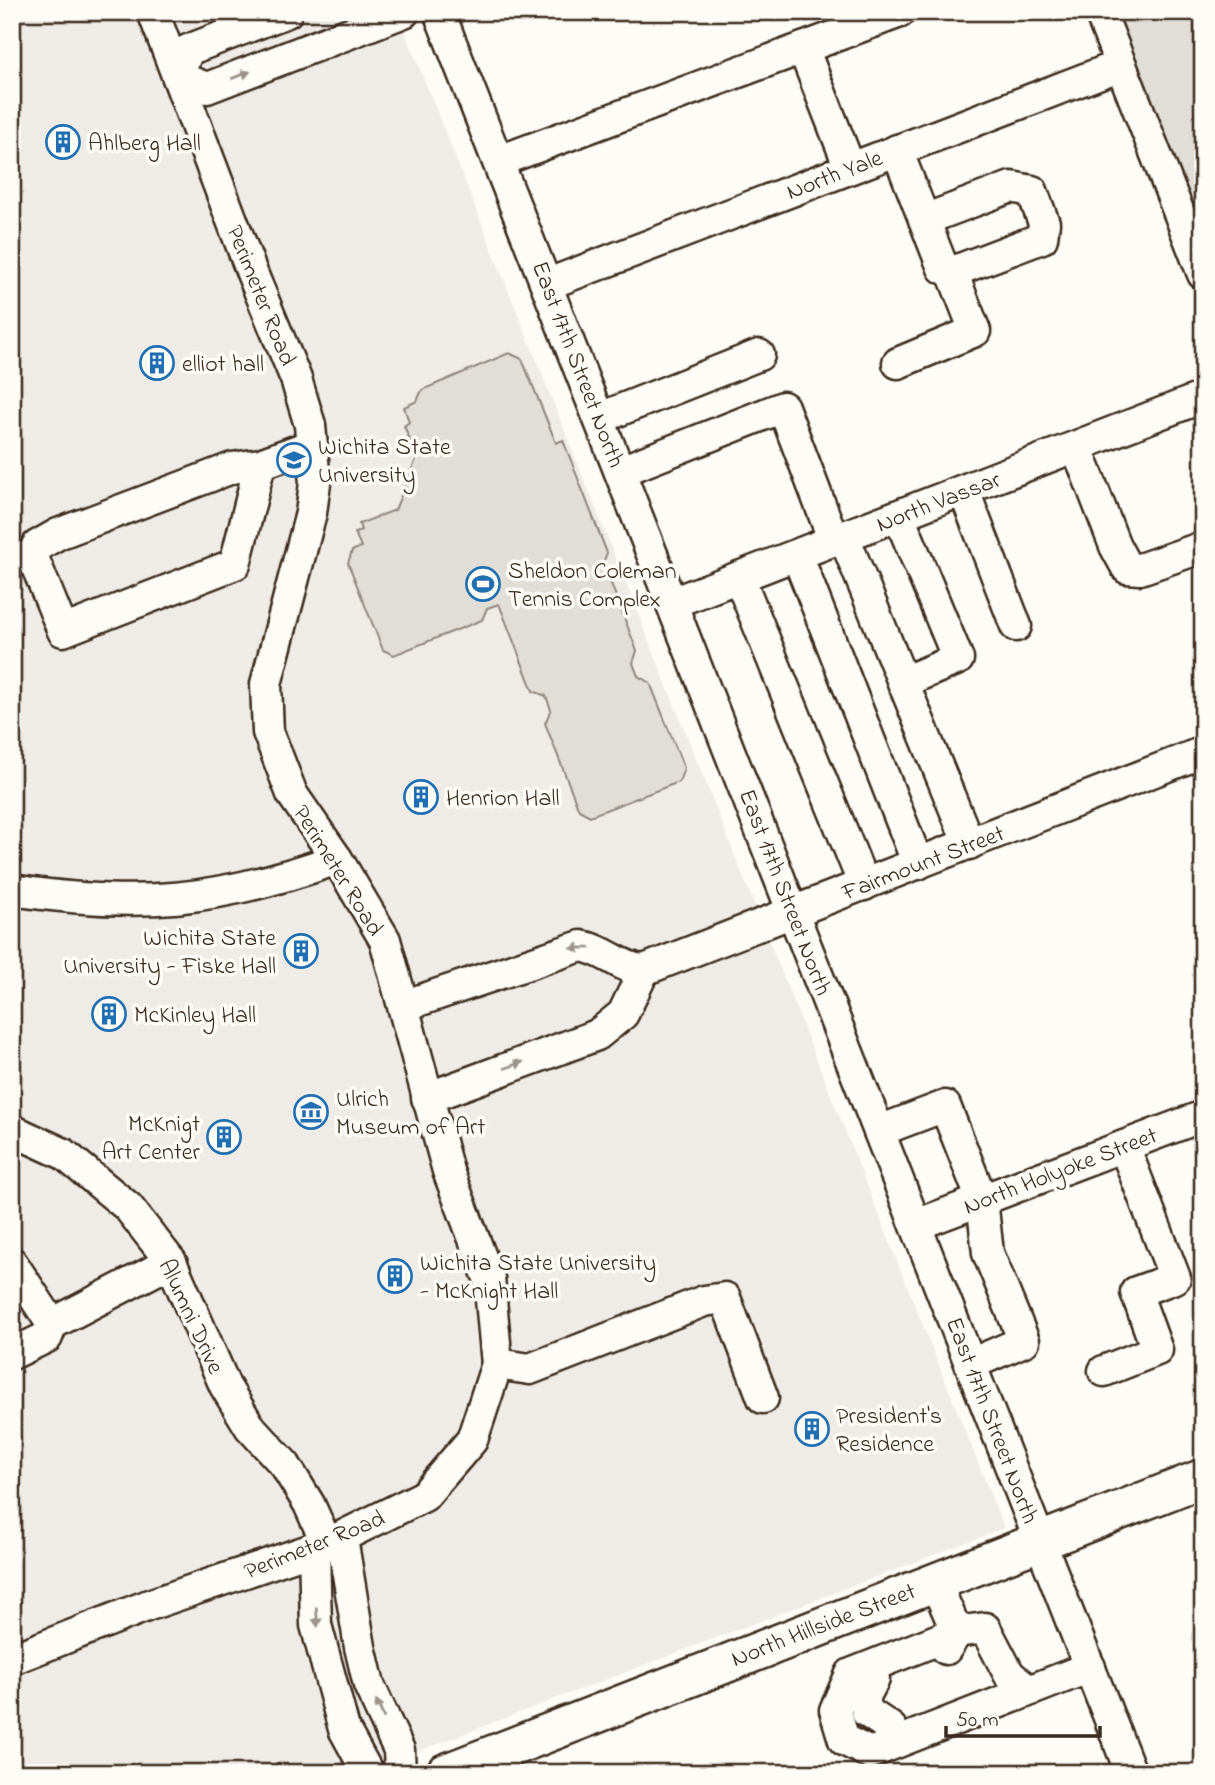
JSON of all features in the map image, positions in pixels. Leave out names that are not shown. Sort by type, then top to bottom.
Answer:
[{"type":"main road","name":"North Hillside Street","points":[[444,1773],[934,1580],[1203,1478]]},
{"type":"street","name":"Perimeter Road","points":[[12,1660],[149,1605],[328,1544],[424,1496],[472,1440],[498,1364],[489,1278],[448,1171],[384,940],[337,859],[292,794],[268,732],[265,684],[311,513],[315,483],[312,445],[305,404],[296,379],[153,12]]},
{"type":"street","points":[[287,12],[188,50],[177,77],[207,88],[404,12]]},
{"type":"street","name":"East 17th Street North","points":[[439,12],[1131,1773]]},
{"type":"street","points":[[499,160],[900,12]]},
{"type":"street","points":[[1100,12],[1203,274]]},
{"type":"street","points":[[803,48],[850,168]]},
{"type":"street","name":"North Yale","points":[[548,284],[1121,65]]},
{"type":"street","points":[[897,150],[924,220],[943,268],[952,272],[1042,238],[1044,223],[1032,191],[1011,187],[924,220]]},
{"type":"street","points":[[898,363],[975,331],[952,272]]},
{"type":"street","points":[[600,418],[759,355]]},
{"type":"street","name":"North Vassar","points":[[672,603],[964,492],[1203,397]]},
{"type":"street","points":[[621,471],[783,407],[903,682],[969,844]]},
{"type":"street","points":[[260,464],[235,564],[63,631],[32,555],[37,546],[58,534],[232,468],[260,464],[312,445]]},
{"type":"street","points":[[1077,448],[1115,546],[1127,568],[1140,569],[1203,547]]},
{"type":"street","points":[[964,492],[1016,626]]},
{"type":"street","points":[[899,516],[958,659],[903,682]]},
{"type":"street","points":[[797,555],[918,864]]},
{"type":"street","points":[[739,578],[864,885]]},
{"type":"street","name":"Fairmount Street","points":[[644,970],[1203,752]]},
{"type":"street","points":[[12,890],[119,902],[197,897],[274,881],[337,859]]},
{"type":"street","points":[[403,1006],[581,946],[598,948],[624,965],[644,970],[624,1014],[597,1035],[427,1098]]},
{"type":"street","points":[[879,1131],[945,1106],[982,1200],[988,1253],[1024,1341],[971,1364]]},
{"type":"street","name":"North Holyoke Street","points":[[916,1225],[1203,1116]]},
{"type":"street","name":"Alumni Drive","points":[[12,1130],[64,1154],[128,1207],[172,1262],[225,1386],[250,1427],[285,1465],[309,1504],[328,1544],[369,1685],[399,1750],[400,1773]]},
{"type":"street","points":[[1104,1371],[1157,1350],[1136,1292],[1175,1278],[1124,1146]]},
{"type":"street","points":[[12,1354],[47,1337],[52,1324],[172,1262]]},
{"type":"street","points":[[12,1263],[52,1324]]},
{"type":"street","points":[[498,1364],[530,1369],[704,1301],[725,1297],[763,1398]]},
{"type":"street","name":"Alumni Drive","points":[[328,1544],[316,1625],[344,1729],[368,1773]]},
{"type":"street","points":[[934,1580],[957,1632]]},
{"type":"street","points":[[1014,1694],[1009,1674],[985,1628],[957,1632],[851,1674],[835,1710],[844,1740],[870,1753],[1014,1694],[1090,1667]]},
{"type":"street","points":[[957,1632],[943,1653],[874,1679],[848,1700],[849,1718],[859,1732],[876,1734],[968,1699],[1014,1694]]},
{"type":"shaded area","name":"Wichita State University","points":[[12,12],[397,12],[1004,1528],[361,1773],[12,1773]]},
{"type":"shaded area","points":[[1113,12],[1203,12],[1203,242]]},
{"type":"shaded area","name":"Sheldon Coleman Tennis Complex","points":[[509,353],[522,359],[556,443],[563,440],[607,553],[603,563],[637,651],[633,663],[638,676],[650,683],[684,768],[679,782],[590,816],[579,810],[545,723],[551,710],[546,696],[533,691],[499,604],[487,608],[482,620],[394,655],[383,650],[348,563],[352,551],[361,547],[355,533],[361,530],[359,524],[395,510],[417,457],[404,426],[409,422],[404,407],[417,401],[422,390]]},
{"type":"place","name":"Ahlberg Hall","points":[[63,142]]},
{"type":"place","name":"elliot hall","points":[[157,363]]},
{"type":"place","name":"Wichita State University","points":[[294,460]]},
{"type":"place","name":"Sheldon Coleman Tennis Complex","points":[[483,584]]},
{"type":"place","name":"Henrion Hall","points":[[421,797]]},
{"type":"place","name":"Wichita State University - Fiske Hall","points":[[301,951]]},
{"type":"place","name":"McKinley Hall","points":[[109,1014]]},
{"type":"place","name":"Ulrich Museum of Art","points":[[311,1112]]},
{"type":"place","name":"McKnigt Art Center","points":[[224,1137]]},
{"type":"place","name":"Wichita State University - McKnight Hall","points":[[395,1276]]},
{"type":"place","name":"President's Residence","points":[[812,1429]]}]
